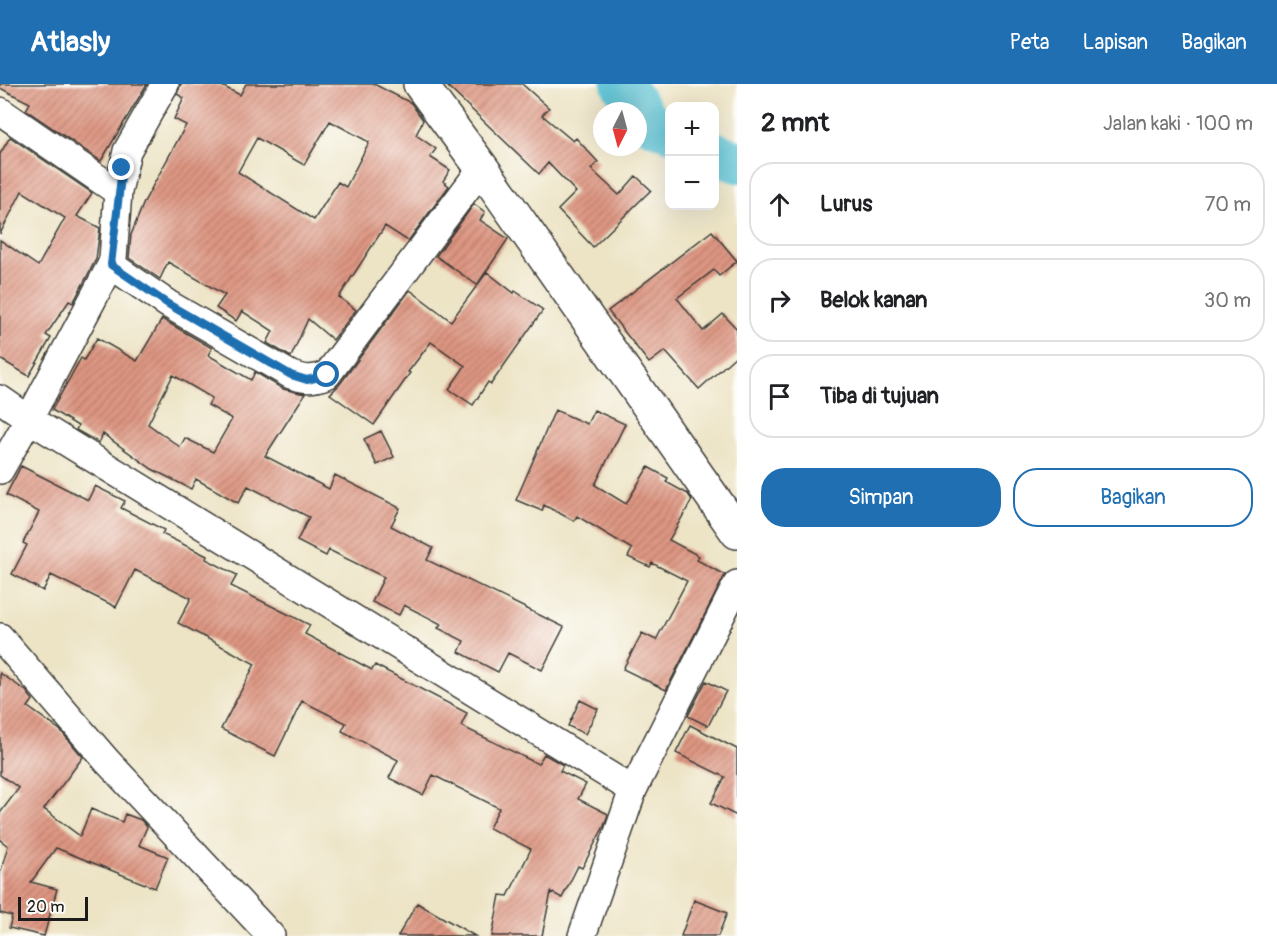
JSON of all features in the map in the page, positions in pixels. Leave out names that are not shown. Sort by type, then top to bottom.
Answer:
[{"type":"street","points":[[0,470],[111,265],[118,192],[127,151],[165,84]]},
{"type":"street","points":[[420,84],[482,168],[737,532]]},
{"type":"street","points":[[0,111],[118,192]]},
{"type":"street","points":[[111,265],[168,304],[291,375],[307,380],[316,378],[327,375],[482,168]]},
{"type":"street","points":[[0,399],[29,420],[633,789]]},
{"type":"street","points":[[582,936],[633,789],[737,585]]},
{"type":"street","points":[[0,637],[107,761],[271,936]]},
{"type":"building","points":[[0,84],[147,84],[101,161],[26,110],[30,103],[0,88]]},
{"type":"building","points":[[181,84],[218,84],[240,95],[246,84],[374,84],[411,103],[423,120],[416,135],[436,149],[430,157],[450,170],[443,181],[449,186],[408,241],[385,226],[339,297],[356,310],[333,340],[308,319],[291,357],[267,343],[273,331],[242,311],[236,321],[216,308],[225,295],[168,262],[160,279],[129,258],[131,235],[144,202],[186,125],[174,119],[184,98],[177,94]],"holes":[[[330,121],[369,142],[346,187],[338,182],[314,220],[238,172],[257,138],[304,165]]]},
{"type":"building","points":[[445,84],[522,84],[549,108],[542,115],[573,141],[576,138],[598,162],[591,169],[619,195],[636,176],[651,190],[593,247],[558,210],[576,192],[548,163],[539,174]]},
{"type":"building","points":[[10,137],[92,193],[77,216],[100,228],[96,259],[73,303],[69,301],[46,335],[51,338],[29,376],[0,359],[0,240],[38,266],[65,218],[22,191],[0,234],[0,154]]},
{"type":"building","points":[[474,204],[485,212],[480,220],[508,239],[477,285],[436,256]]},
{"type":"building","points":[[712,231],[737,261],[719,276],[714,270],[677,298],[703,331],[723,314],[737,329],[737,355],[699,389],[665,351],[649,363],[608,311]]},
{"type":"building","points":[[487,272],[514,293],[515,291],[543,310],[491,384],[488,382],[473,405],[449,389],[465,366],[431,342],[408,372],[410,373],[374,425],[330,394],[340,384],[410,290],[451,321]]},
{"type":"building","points":[[162,319],[212,348],[208,355],[251,380],[255,372],[283,389],[305,394],[265,456],[329,489],[335,475],[400,508],[391,526],[433,548],[427,560],[564,627],[542,670],[508,653],[498,672],[459,652],[464,641],[438,628],[441,624],[404,605],[399,615],[372,602],[384,577],[329,550],[326,556],[297,541],[309,517],[248,486],[238,503],[196,479],[191,489],[152,469],[103,434],[99,443],[76,430],[78,426],[52,410],[81,358],[84,360],[97,338],[137,361]],"holes":[[[173,375],[212,398],[208,405],[232,419],[213,452],[185,438],[180,447],[148,424]]]},
{"type":"building","points":[[555,410],[587,424],[594,410],[625,424],[595,485],[626,504],[648,467],[668,478],[666,482],[688,494],[692,500],[669,540],[699,556],[697,560],[725,575],[666,690],[623,669],[642,633],[656,640],[687,581],[652,563],[650,567],[628,557],[632,549],[577,516],[574,521],[544,505],[542,511],[516,500]]},
{"type":"building","points":[[381,431],[394,457],[377,465],[364,439]]},
{"type":"building","points":[[21,466],[88,500],[95,486],[125,501],[121,508],[164,530],[162,534],[207,556],[206,559],[237,575],[231,586],[310,625],[305,634],[372,670],[375,665],[467,713],[461,726],[538,764],[544,754],[563,765],[560,771],[586,784],[578,799],[608,814],[582,868],[578,866],[562,898],[551,892],[542,936],[492,936],[500,895],[508,896],[531,849],[489,828],[499,808],[433,775],[423,795],[389,778],[398,760],[342,731],[346,723],[302,701],[275,756],[221,729],[255,664],[178,623],[191,598],[135,570],[116,607],[51,575],[43,591],[12,574],[27,545],[23,543],[39,512],[6,495]]},
{"type":"building","points":[[0,673],[26,691],[33,700],[28,707],[60,730],[83,757],[44,809],[80,836],[91,809],[122,822],[125,814],[141,820],[147,827],[139,845],[168,857],[155,888],[56,848],[31,882],[57,889],[44,936],[9,928],[12,916],[0,913],[0,874],[8,846],[0,840],[0,813],[19,788],[0,775]]},
{"type":"building","points":[[706,681],[726,691],[708,726],[688,716]]},
{"type":"building","points":[[580,700],[598,709],[585,734],[568,726]]},
{"type":"building","points":[[690,725],[737,749],[737,816],[711,803],[725,777],[676,753]]},
{"type":"building","points":[[694,900],[727,913],[718,936],[681,936]]},
{"type":"building","points":[[417,903],[475,936],[398,936]]},
{"type":"waterway","points":[[622,84],[649,122],[665,129]]},
{"type":"waterway","points":[[719,154],[737,162]]},
{"type":"route","points":[[122,168],[111,265],[168,304],[291,375],[307,380],[327,375]]}]
